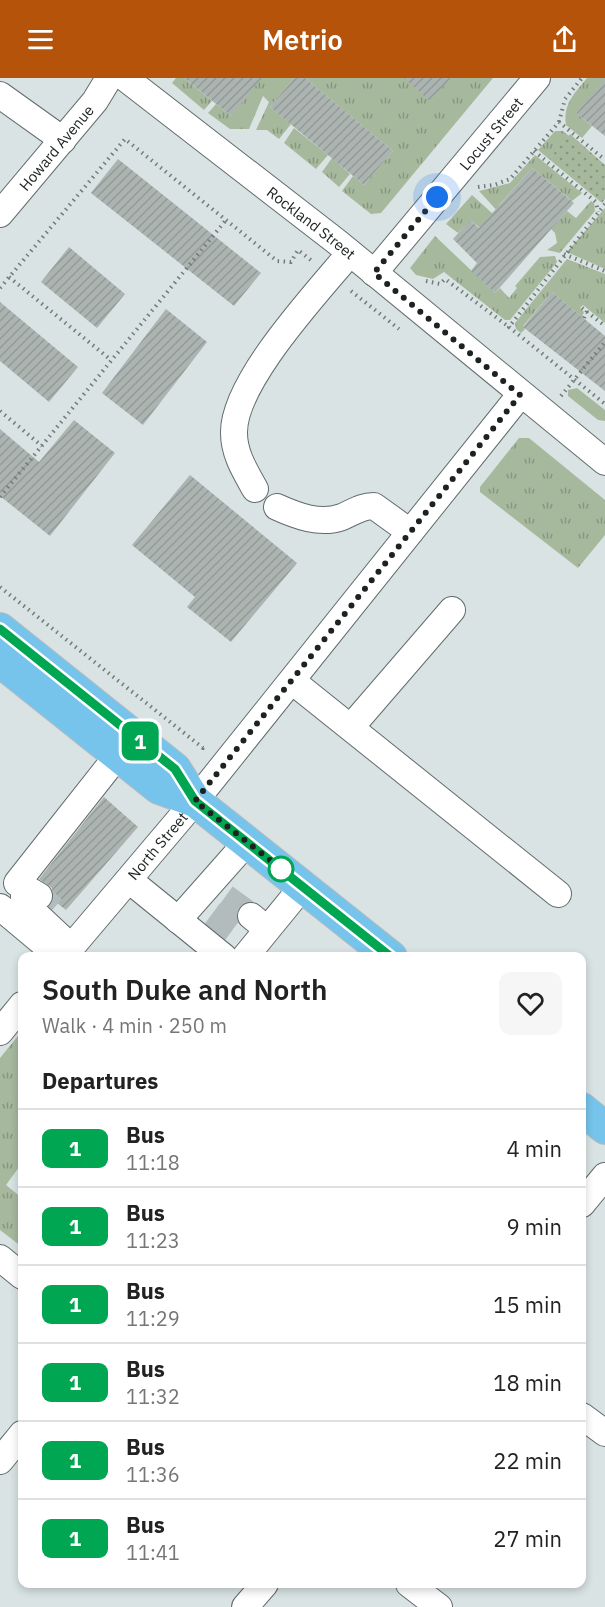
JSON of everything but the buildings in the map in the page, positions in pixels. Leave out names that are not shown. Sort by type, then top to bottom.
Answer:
[{"type":"main road","points":[[0,629],[175,769],[195,801]]},
{"type":"main road","points":[[0,661],[159,788],[195,801],[385,952]]},
{"type":"main road","points":[[586,1112],[605,1128]]},
{"type":"street","name":"Howard Avenue","points":[[0,213],[96,101],[109,78]]},
{"type":"street","name":"Rockland Street","points":[[125,78],[350,253],[520,395],[605,462]]},
{"type":"street","name":"Locust Street","points":[[374,273],[537,78]]},
{"type":"street","points":[[0,94],[63,140]]},
{"type":"street","points":[[255,489],[238,457],[234,434],[236,414],[260,365],[350,253]]},
{"type":"street","name":"North Street","points":[[69,949],[195,801],[520,395]]},
{"type":"street","points":[[277,507],[314,520],[334,520],[361,508],[374,506],[410,532]]},
{"type":"street","points":[[351,728],[452,610]]},
{"type":"street","points":[[292,681],[558,894]]},
{"type":"street","points":[[69,949],[24,903],[33,894],[118,755]]},
{"type":"street","points":[[178,920],[211,899],[247,842]]},
{"type":"street","points":[[129,880],[218,952]]},
{"type":"street","points":[[251,936],[303,886]]},
{"type":"street","points":[[33,894],[69,949]]},
{"type":"street","points":[[0,907],[69,949]]},
{"type":"street","points":[[0,1032],[18,1010]]},
{"type":"street","points":[[586,1199],[605,1176]]},
{"type":"street","points":[[0,1258],[18,1273]]},
{"type":"street","points":[[586,1419],[605,1433]]},
{"type":"street","points":[[0,1461],[18,1439]]},
{"type":"street","points":[[245,1607],[262,1588]]},
{"type":"street","points":[[414,1588],[434,1606]]},
{"type":"path","points":[[472,187],[494,185],[510,179],[559,123],[565,99],[582,78]]},
{"type":"path","points":[[559,123],[605,160]]},
{"type":"path","points":[[534,152],[596,202],[598,212]]},
{"type":"path","points":[[509,327],[605,204]]},
{"type":"path","points":[[0,496],[226,220]]},
{"type":"path","points":[[564,254],[605,270]]},
{"type":"path","points":[[9,277],[111,360]]},
{"type":"path","points":[[417,279],[440,284],[445,279],[605,404]]},
{"type":"path","points":[[582,308],[605,326]]},
{"type":"path","points":[[584,318],[587,311]]},
{"type":"path","points":[[545,415],[605,342]]},
{"type":"path","points":[[0,411],[42,446]]},
{"type":"green space","points":[[176,78],[184,78],[212,101],[204,110],[172,83]]},
{"type":"green space","points":[[256,78],[294,78],[270,107],[291,124],[279,139],[267,130],[256,130],[269,102],[263,96],[249,129],[230,129],[208,113],[216,104],[231,116]]},
{"type":"green space","points":[[305,78],[493,78],[381,213],[371,214],[342,191],[353,176],[364,185],[393,151]]},
{"type":"green space","points":[[587,78],[605,78],[605,80],[576,113],[592,126],[582,138],[566,125],[566,111],[570,100]]},
{"type":"green space","points":[[294,128],[328,155],[316,169],[284,143]]},
{"type":"green space","points":[[555,131],[563,131],[569,136],[549,159],[538,150]]},
{"type":"green space","points":[[570,134],[605,165],[605,199],[602,203],[549,159]]},
{"type":"green space","points":[[535,155],[582,193],[572,201],[532,168],[499,205],[500,214],[479,191],[510,183]]},
{"type":"green space","points":[[332,158],[350,174],[339,187],[322,172]]},
{"type":"green space","points":[[472,195],[493,214],[480,228],[470,220],[458,233],[446,224]]},
{"type":"green space","points":[[591,201],[594,203],[595,211],[560,253],[547,250],[557,243],[555,233],[551,229],[567,211],[576,218]]},
{"type":"green space","points":[[605,208],[605,269],[567,252]]},
{"type":"green space","points":[[435,236],[495,293],[500,288],[509,298],[517,288],[515,286],[540,257],[555,256],[557,262],[510,320],[505,320],[444,272],[433,279],[416,275],[410,268]]},
{"type":"green space","points":[[567,259],[605,274],[605,323],[583,305],[580,308],[584,312],[582,317],[552,292],[523,326],[525,329],[521,333],[516,329],[515,323]]},
{"type":"green space","points":[[577,388],[605,410],[605,421],[598,420],[568,396],[568,390]]},
{"type":"green space","points":[[519,438],[529,438],[605,500],[605,535],[578,568],[480,492],[480,487]]},
{"type":"green space","points":[[18,1036],[18,1168],[6,1185],[18,1195],[18,1244],[0,1230],[0,1058]]},
{"type":"tunnel","points":[[39,896],[53,909]]},
{"type":"tunnel","points":[[225,897],[251,916]]},
{"type":"tunnel","points":[[212,914],[239,934]]},
{"type":"bus line","name":"1","points":[[0,629],[175,769],[195,801],[385,952]]},
{"type":"route","points":[[281,869],[284,871],[195,801],[520,395],[374,273],[437,197]]}]
